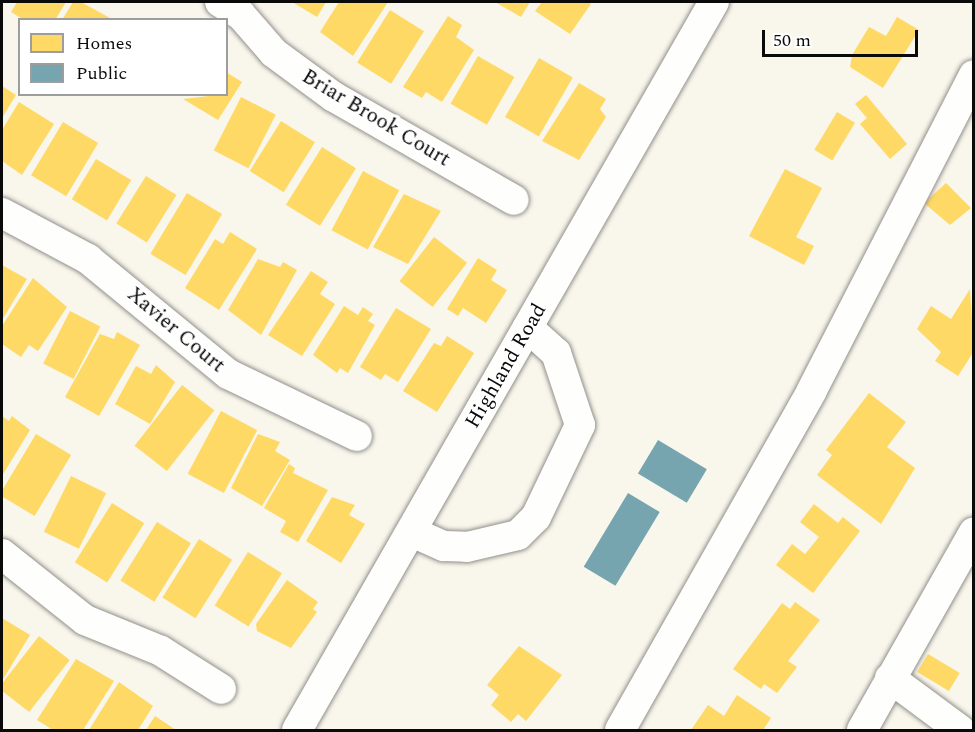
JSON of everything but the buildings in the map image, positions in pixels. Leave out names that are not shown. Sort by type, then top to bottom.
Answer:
[{"type":"street","name":"Briar Brook Court","points":[[220,2],[241,15],[274,53],[334,97],[514,200]]},
{"type":"street","name":"Highland Road","points":[[297,730],[714,2]]},
{"type":"street","points":[[620,730],[812,390],[974,75]]},
{"type":"street","name":"Xavier Court","points":[[2,213],[88,259],[228,374],[357,436]]},
{"type":"street","points":[[412,532],[444,546],[467,547],[518,535],[536,517],[580,425],[556,353],[528,328]]},
{"type":"street","points":[[862,730],[974,532]]},
{"type":"street","points":[[2,554],[76,615],[161,651],[221,689]]},
{"type":"street","points":[[890,678],[960,730]]}]
